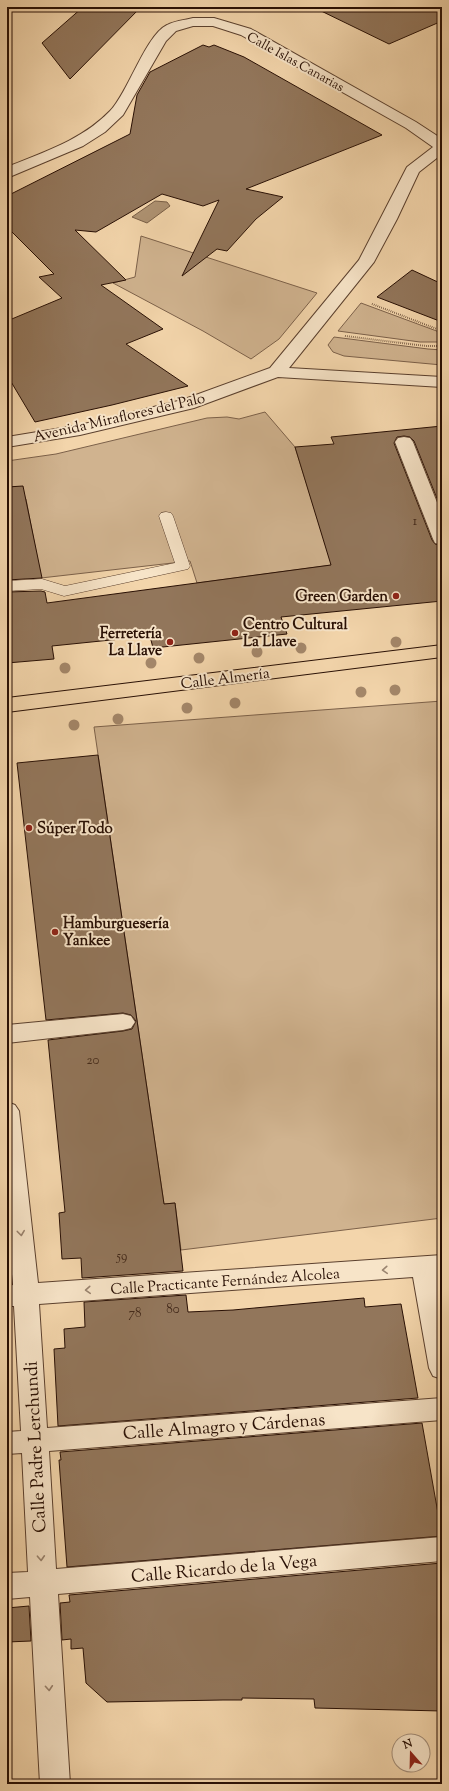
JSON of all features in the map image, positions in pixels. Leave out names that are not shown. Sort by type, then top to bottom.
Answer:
[{"type":"main road","name":"Calle Almería","points":[[7,705],[442,651]]},
{"type":"street","name":"Calle Islas Canarias","points":[[7,173],[78,143],[100,129],[118,112],[160,38],[171,28],[193,22],[214,22],[246,32],[361,98],[412,125],[442,147],[412,170],[389,219],[366,262],[276,372]]},
{"type":"street","points":[[276,372],[442,382]]},
{"type":"street","name":"Avenida Miraflores del Palo","points":[[7,442],[80,430],[188,404],[276,372]]},
{"type":"street","points":[[404,442],[442,539]]},
{"type":"street","points":[[7,1034],[123,1022]]},
{"type":"street","name":"Calle Padre Lerchundi","points":[[7,1111],[24,1258],[16,1295],[35,1441],[42,1583],[55,1784]]},
{"type":"street","points":[[433,1266],[442,1368]]},
{"type":"street","name":"Calle Practicante Fernández Alcolea","points":[[16,1295],[433,1266]]},
{"type":"street","name":"Calle Almagro y Cárdenas","points":[[7,1443],[442,1409]]},
{"type":"street","name":"Calle Ricardo de la Vega","points":[[7,1586],[442,1549]]},
{"type":"lane","points":[[7,586],[42,584],[64,590],[183,566],[166,516]]},
{"type":"path","points":[[366,302],[442,331]]},
{"type":"path","points":[[338,335],[426,346],[442,346]]},
{"type":"shaded area","points":[[155,201],[167,202],[170,206],[147,223],[132,217]]},
{"type":"shaded area","points":[[141,236],[317,293],[279,339],[251,359],[203,331],[113,283],[135,277]]},
{"type":"shaded area","points":[[361,303],[442,333],[442,342],[420,342],[338,331]]},
{"type":"shaded area","points":[[334,337],[442,350],[442,365],[344,356],[333,352],[328,345]]},
{"type":"shaded area","points":[[265,412],[295,447],[332,565],[197,583],[190,561],[41,578],[26,499],[7,500],[7,461],[56,454],[207,418],[227,417],[239,419]]},
{"type":"shaded area","points":[[442,701],[442,1218],[181,1250],[175,1203],[164,1204],[94,727]]},
{"type":"building","points":[[83,7],[141,7],[70,79],[42,43]]},
{"type":"building","points":[[313,7],[442,7],[442,21],[389,44]]},
{"type":"building","points":[[203,45],[209,47],[214,45],[244,57],[382,135],[246,189],[283,197],[256,219],[227,251],[217,249],[182,276],[219,200],[203,206],[162,194],[96,232],[75,230],[126,280],[101,285],[163,329],[126,344],[188,386],[35,422],[7,375],[7,321],[62,298],[39,277],[54,274],[7,227],[7,196],[130,134],[137,95],[150,72]]},
{"type":"building","points":[[412,270],[442,284],[442,322],[377,297]]},
{"type":"building","points":[[442,426],[442,511],[414,441],[410,437],[404,436],[397,437],[394,443],[432,540],[435,544],[442,546],[442,601],[281,617],[287,634],[153,648],[150,636],[52,646],[54,659],[7,663],[7,592],[45,592],[47,603],[331,565],[295,447],[334,444],[331,437]]},
{"type":"building","points":[[23,486],[42,578],[7,580],[7,487]]},
{"type":"building","points":[[98,755],[164,1204],[175,1203],[183,1271],[82,1278],[81,1258],[62,1259],[59,1213],[65,1212],[48,1040],[123,1031],[132,1029],[136,1021],[131,1015],[123,1013],[46,1020],[17,763]]},
{"type":"building","points":[[186,1295],[188,1312],[233,1310],[364,1298],[365,1307],[401,1304],[418,1398],[58,1426],[54,1349],[65,1348],[64,1329],[85,1327],[84,1302]]},
{"type":"building","points":[[422,1423],[442,1536],[67,1567],[59,1460],[61,1460],[60,1452]]},
{"type":"building","points":[[442,1563],[442,1711],[315,1708],[314,1699],[242,1698],[242,1700],[107,1702],[86,1683],[83,1648],[71,1649],[71,1639],[62,1640],[60,1603],[70,1602],[69,1595]]},
{"type":"building","points":[[29,1606],[31,1641],[7,1642],[7,1608]]},
{"type":"place","name":"Green Garden","points":[[396,596]]},
{"type":"place","name":"Centro Cultural La Llave","points":[[235,633]]},
{"type":"place","name":"Ferretería La Llave","points":[[170,642]]},
{"type":"place","name":"Súper Todo","points":[[29,828]]},
{"type":"place","name":"Hamburguesería Yankee","points":[[55,932]]}]
